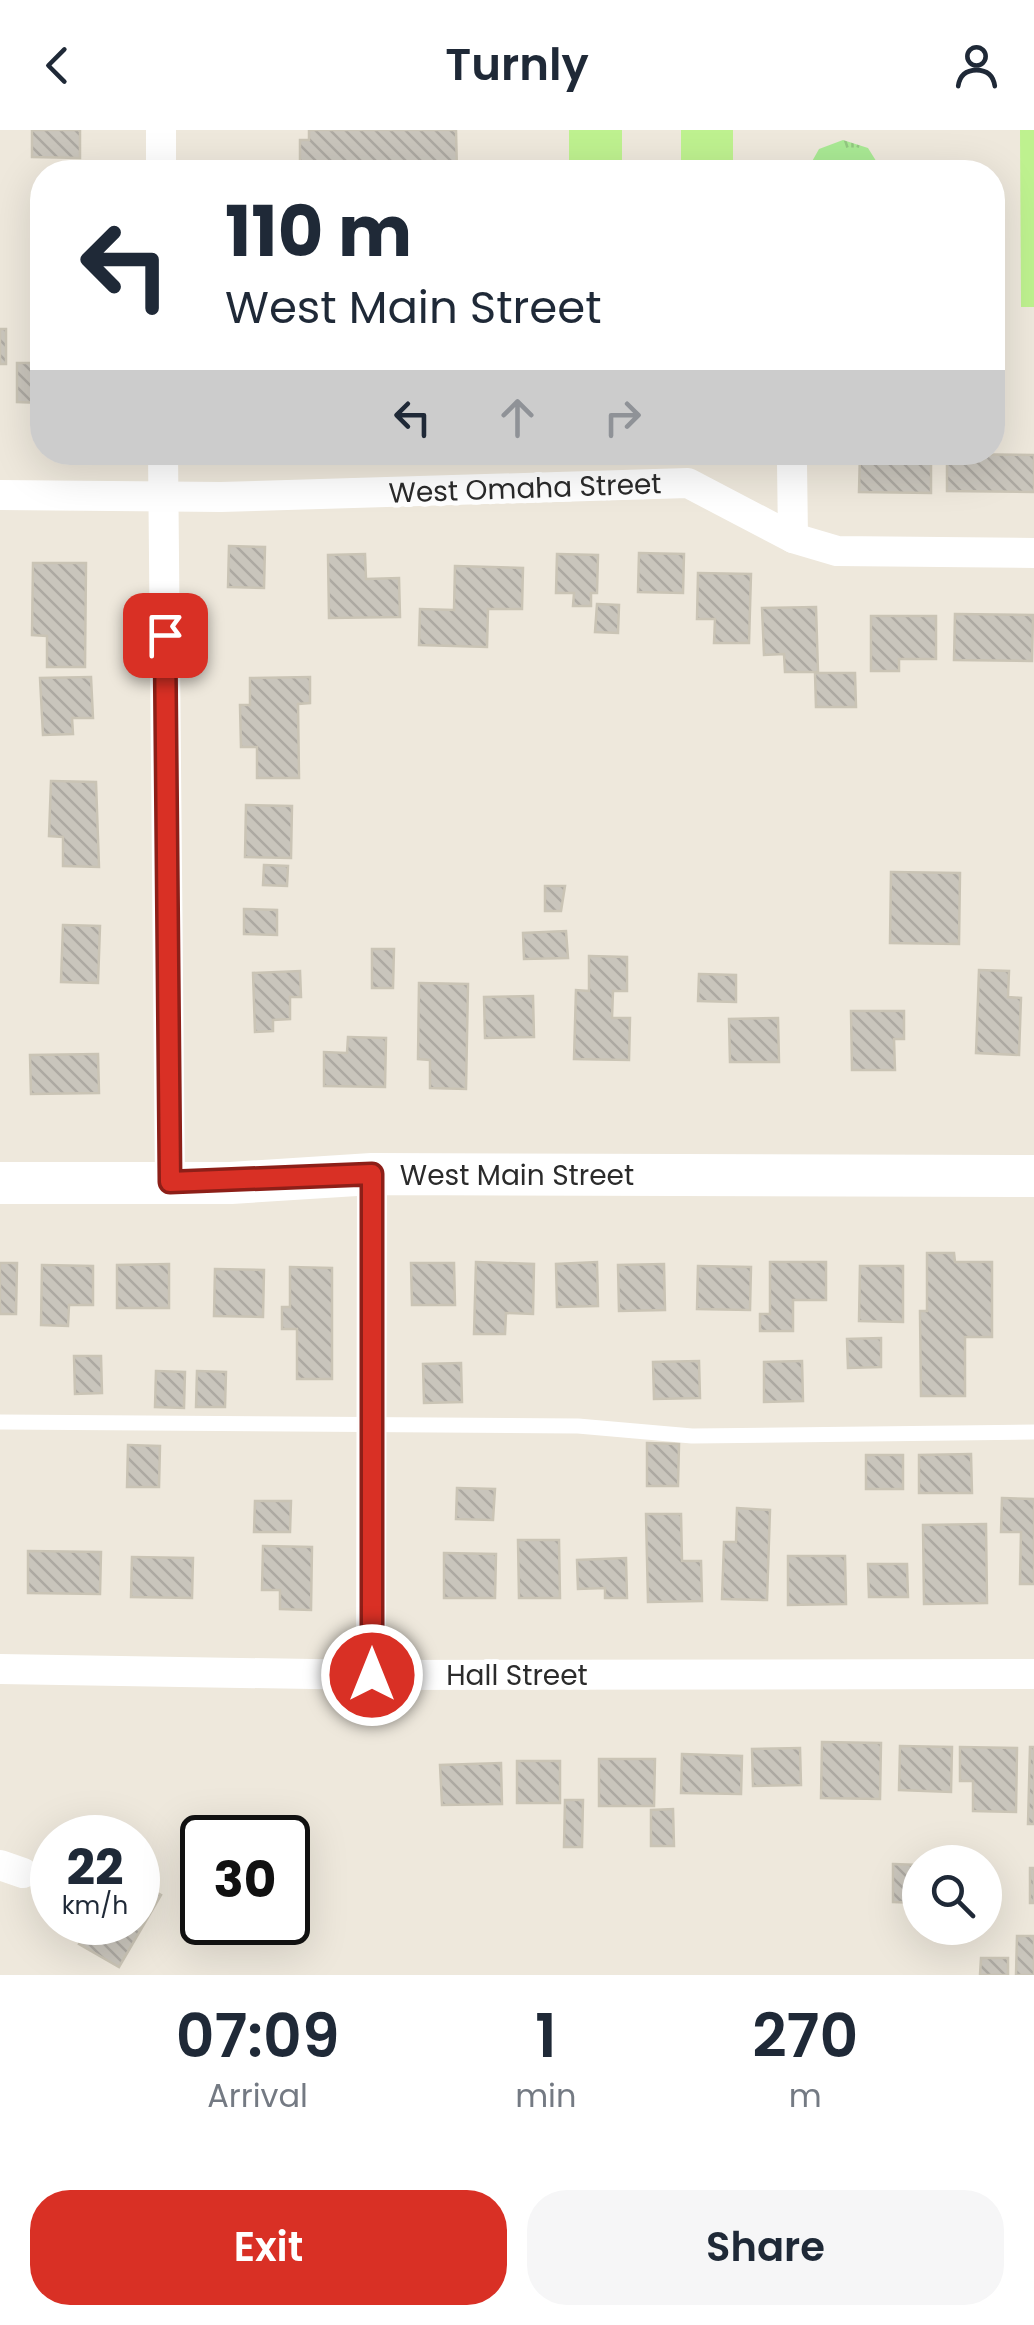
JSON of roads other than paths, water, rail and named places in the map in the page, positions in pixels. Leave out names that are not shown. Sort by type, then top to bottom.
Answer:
[{"type":"street","points":[[161,130],[161,160]]},
{"type":"street","points":[[164,465],[170,1182]]},
{"type":"street","points":[[792,465],[793,538]]},
{"type":"street","name":"West Omaha Street","points":[[0,495],[164,496],[688,483],[793,538],[837,551],[1034,553]]},
{"type":"street","points":[[372,1174],[372,1675]]},
{"type":"street","name":"West Main Street","points":[[0,1184],[372,1174],[1034,1176]]},
{"type":"street","name":"Hall Street","points":[[0,1669],[372,1675],[1034,1674]]},
{"type":"lane","points":[[0,1422],[578,1426],[692,1436],[1034,1432]]}]
